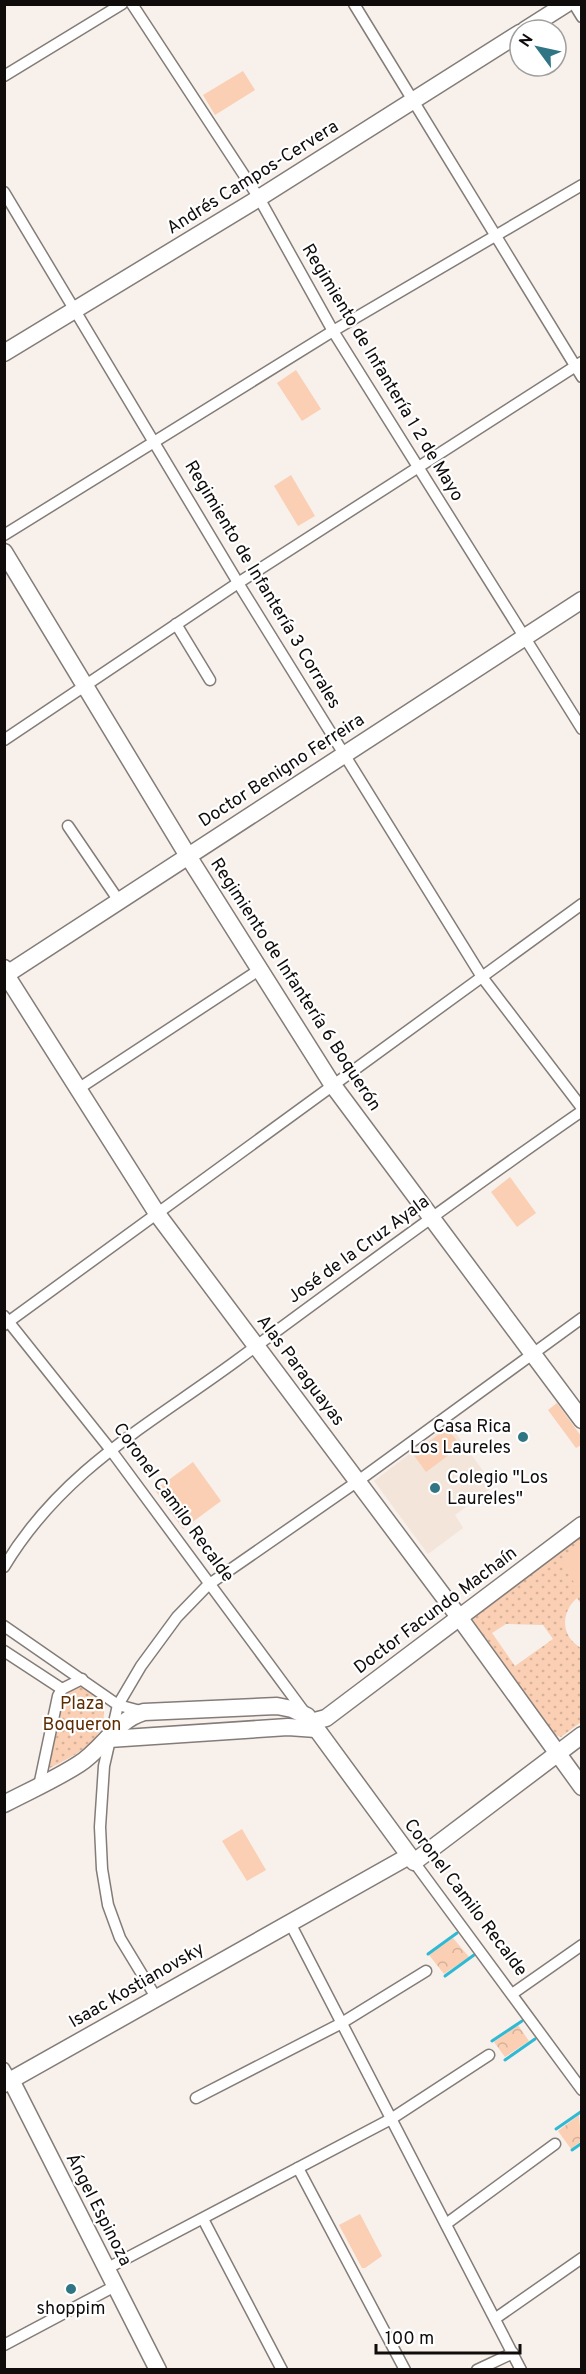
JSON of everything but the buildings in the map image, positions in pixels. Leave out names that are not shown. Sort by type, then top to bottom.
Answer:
[{"type":"street","points":[[4,76],[122,4]]},
{"type":"street","name":"Regimiento de Infantería 1 2 de Mayo","points":[[132,4],[259,198],[333,331],[582,729]]},
{"type":"street","points":[[354,4],[495,237],[578,364],[582,377]]},
{"type":"street","points":[[544,18],[566,4]]},
{"type":"street","points":[[574,4],[582,17]]},
{"type":"street","name":"Andrés Campos-Cervera","points":[[4,353],[259,198],[508,40]]},
{"type":"street","points":[[4,535],[333,331],[582,185]]},
{"type":"street","name":"Regimiento de Infantería 3 Corrales","points":[[4,192],[156,442],[238,583],[482,977],[582,1109]]},
{"type":"street","points":[[4,740],[238,583],[578,364]]},
{"type":"street","name":"Regimiento de Infantería 6 Boquerón","points":[[4,552],[188,856],[332,1084],[582,1420]]},
{"type":"street","name":"Doctor Benigno Ferreira","points":[[6,972],[582,600]]},
{"type":"street","points":[[176,624],[210,680]]},
{"type":"street","points":[[68,826],[119,901]]},
{"type":"street","points":[[6,1321],[158,1215],[332,1084],[582,904]]},
{"type":"street","points":[[78,1089],[259,970]]},
{"type":"street","name":"Alas Paraguayas","points":[[6,972],[158,1215],[459,1617],[582,1787]]},
{"type":"street","name":"José de la Cruz Ayala","points":[[4,1567],[45,1512],[110,1449],[582,1109]]},
{"type":"street","points":[[157,1999],[120,1938],[108,1905],[102,1869],[100,1827],[104,1766],[118,1705],[158,1641],[208,1585],[358,1481],[582,1318]]},
{"type":"street","name":"Coronel Camilo Recalde","points":[[6,1321],[110,1449],[582,2090]]},
{"type":"street","name":"Doctor Facundo Machaín","points":[[109,1739],[288,1727],[326,1719],[582,1525]]},
{"type":"street","points":[[4,1626],[118,1705],[144,1712]]},
{"type":"street","points":[[4,1651],[62,1689]]},
{"type":"street","points":[[62,1689],[82,1679]]},
{"type":"street","points":[[39,1786],[62,1689]]},
{"type":"street","points":[[4,1804],[81,1763],[109,1739],[128,1716],[144,1712],[277,1706],[292,1709],[312,1722]]},
{"type":"street","points":[[412,1859],[582,1735]]},
{"type":"street","name":"Isaac Kostianovsky","points":[[7,2078],[157,1999],[290,1923],[412,1859]]},
{"type":"street","points":[[290,1923],[340,2024],[496,2318],[521,2370]]},
{"type":"street","points":[[512,1994],[582,1945]]},
{"type":"street","points":[[196,2098],[340,2024],[426,1971]]},
{"type":"street","points":[[106,2269],[391,2119],[489,2055]]},
{"type":"street","name":"Ángel Espinoza","points":[[7,2078],[158,2370]]},
{"type":"street","points":[[446,2224],[555,2144]]},
{"type":"street","points":[[298,2168],[405,2370]]},
{"type":"street","points":[[203,2219],[282,2370]]},
{"type":"street","points":[[496,2318],[582,2258]]},
{"type":"street","points":[[4,2345],[115,2286]]},
{"type":"street","points":[[477,2370],[513,2353]]},
{"type":"shaded area","name":"Colegio \"Los Laureles\"","points":[[449,1424],[494,1486],[455,1515],[463,1528],[428,1554],[374,1481]]},
{"type":"green space","points":[[243,71],[255,90],[215,115],[203,95]]},
{"type":"green space","points":[[296,370],[321,409],[302,421],[277,383]]},
{"type":"green space","points":[[291,475],[315,516],[298,526],[274,486]]},
{"type":"green space","points":[[510,1177],[536,1213],[517,1227],[491,1192]]},
{"type":"green space","points":[[557,1403],[581,1436],[581,1445],[576,1448],[548,1410]]},
{"type":"green space","points":[[447,1428],[461,1446],[426,1472],[413,1454]]},
{"type":"green space","points":[[193,1462],[221,1501],[183,1529],[155,1490]]},
{"type":"green space","points":[[581,1535],[581,1549],[560,1563],[581,1592],[581,1604],[577,1598],[571,1604],[565,1624],[570,1638],[581,1648],[581,1722],[561,1737],[555,1735],[473,1620],[474,1615]],"holes":[[[506,1624],[543,1625],[553,1639],[515,1666],[492,1633]]]},
{"type":"green space","points":[[580,1547],[581,1549],[581,1592],[559,1563]]},
{"type":"green space","name":"Plaza Boqueron","points":[[83,1685],[102,1699],[103,1723],[99,1733],[86,1747],[50,1768],[48,1766],[63,1696],[72,1687]]},
{"type":"green space","points":[[242,1829],[266,1870],[247,1881],[222,1841]]},
{"type":"green space","points":[[453,1938],[469,1957],[444,1974],[429,1955]]},
{"type":"green space","points":[[518,2025],[529,2041],[505,2057],[494,2042]]},
{"type":"green space","points":[[579,2115],[581,2141],[571,2149],[558,2131]]},
{"type":"green space","points":[[360,2214],[382,2256],[365,2268],[362,2268],[339,2225]]},
{"type":"waterway","points":[[428,1954],[457,1933]]},
{"type":"waterway","points":[[445,1976],[474,1955]]},
{"type":"waterway","points":[[492,2041],[522,2021]]},
{"type":"waterway","points":[[505,2060],[535,2039]]},
{"type":"waterway","points":[[556,2129],[582,2111]]},
{"type":"waterway","points":[[572,2150],[582,2143]]},
{"type":"place","name":"Casa Rica Los Laureles","points":[[523,1437]]},
{"type":"place","name":"Colegio \"Los Laureles\"","points":[[435,1488]]},
{"type":"place","name":"shoppim","points":[[71,2289]]}]
